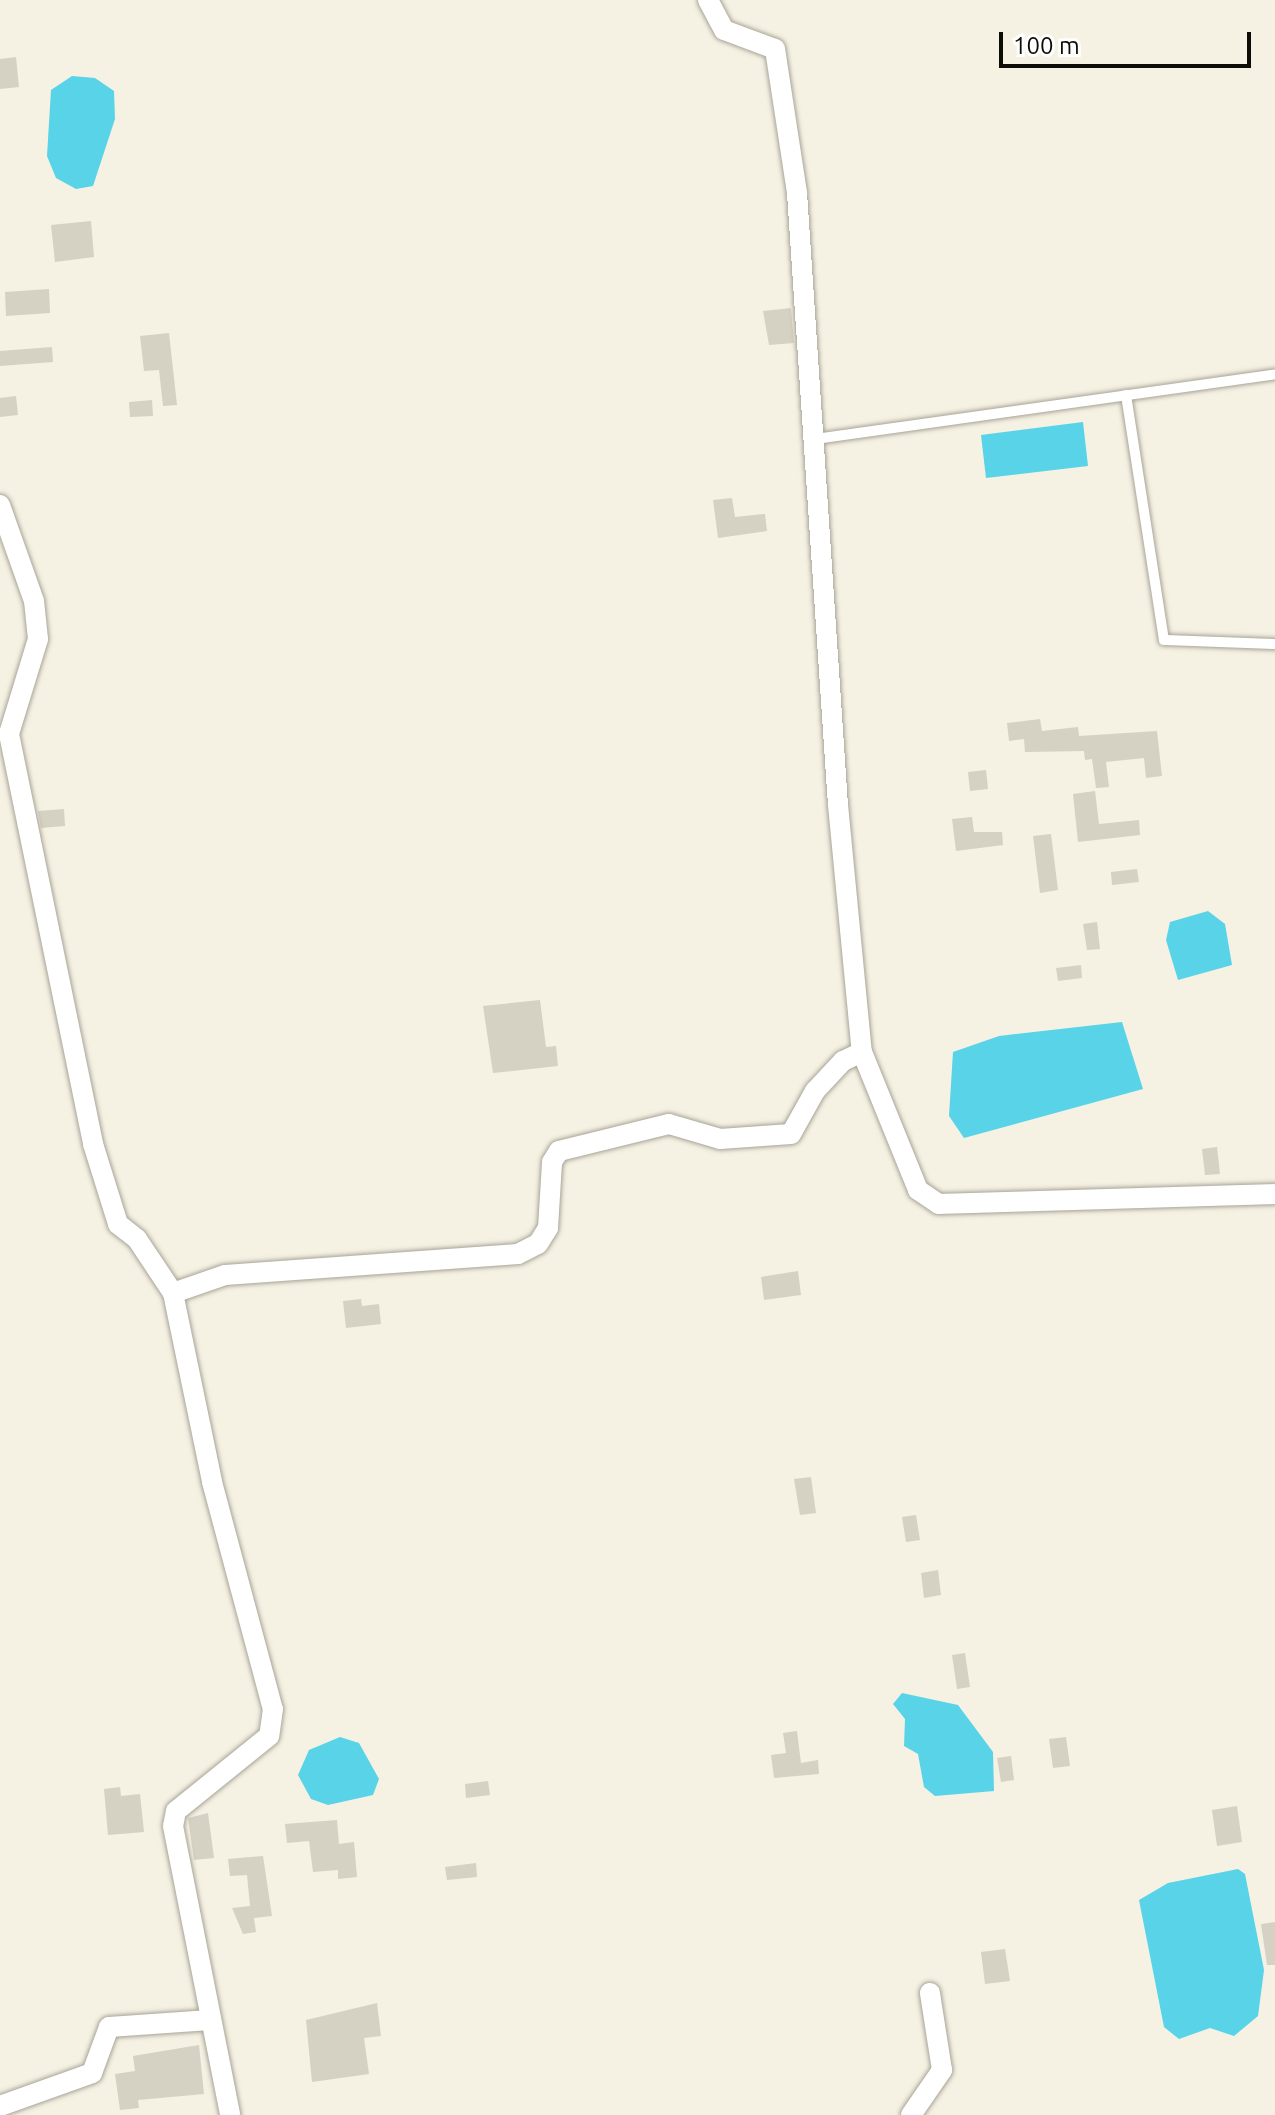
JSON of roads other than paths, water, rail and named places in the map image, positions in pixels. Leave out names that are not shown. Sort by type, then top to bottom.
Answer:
[{"type":"street","points":[[708,0],[724,30],[775,49],[797,193],[862,1052],[918,1190],[939,1204],[1275,1194]]},
{"type":"street","points":[[0,505],[34,601],[38,639],[9,734],[77,1070],[118,1224],[137,1239],[173,1293],[212,1482],[273,1709],[269,1736],[176,1811],[173,1826],[230,2115]]},
{"type":"street","points":[[173,1293],[225,1275],[518,1254],[538,1244],[548,1228],[552,1162],[559,1151],[669,1124],[720,1139],[791,1134],[815,1091],[843,1061],[862,1052]]},
{"type":"street","points":[[911,2115],[942,2070],[930,1993]]},
{"type":"street","points":[[0,2106],[92,2073],[109,2027],[210,2020]]},
{"type":"lane","points":[[815,439],[1275,374]]},
{"type":"lane","points":[[1126,395],[1164,640],[1275,644]]},
{"type":"water","points":[[72,76],[95,78],[114,91],[115,119],[93,186],[76,189],[56,178],[47,156],[51,90]]},
{"type":"water","points":[[1083,422],[1088,466],[986,478],[981,435]]},
{"type":"water","points":[[1208,911],[1225,924],[1232,965],[1178,980],[1166,940],[1170,922]]},
{"type":"water","points":[[1122,1022],[1143,1089],[964,1138],[949,1116],[953,1052],[999,1036]]},
{"type":"water","points":[[902,1693],[958,1705],[993,1752],[994,1791],[935,1796],[924,1787],[918,1754],[904,1746],[905,1719],[893,1704]]},
{"type":"water","points":[[340,1737],[359,1743],[379,1779],[373,1795],[328,1805],[311,1799],[298,1775],[309,1750]]},
{"type":"water","points":[[1238,1869],[1245,1874],[1264,1970],[1258,2016],[1234,2036],[1210,2028],[1179,2039],[1164,2027],[1139,1900],[1168,1883]]}]
